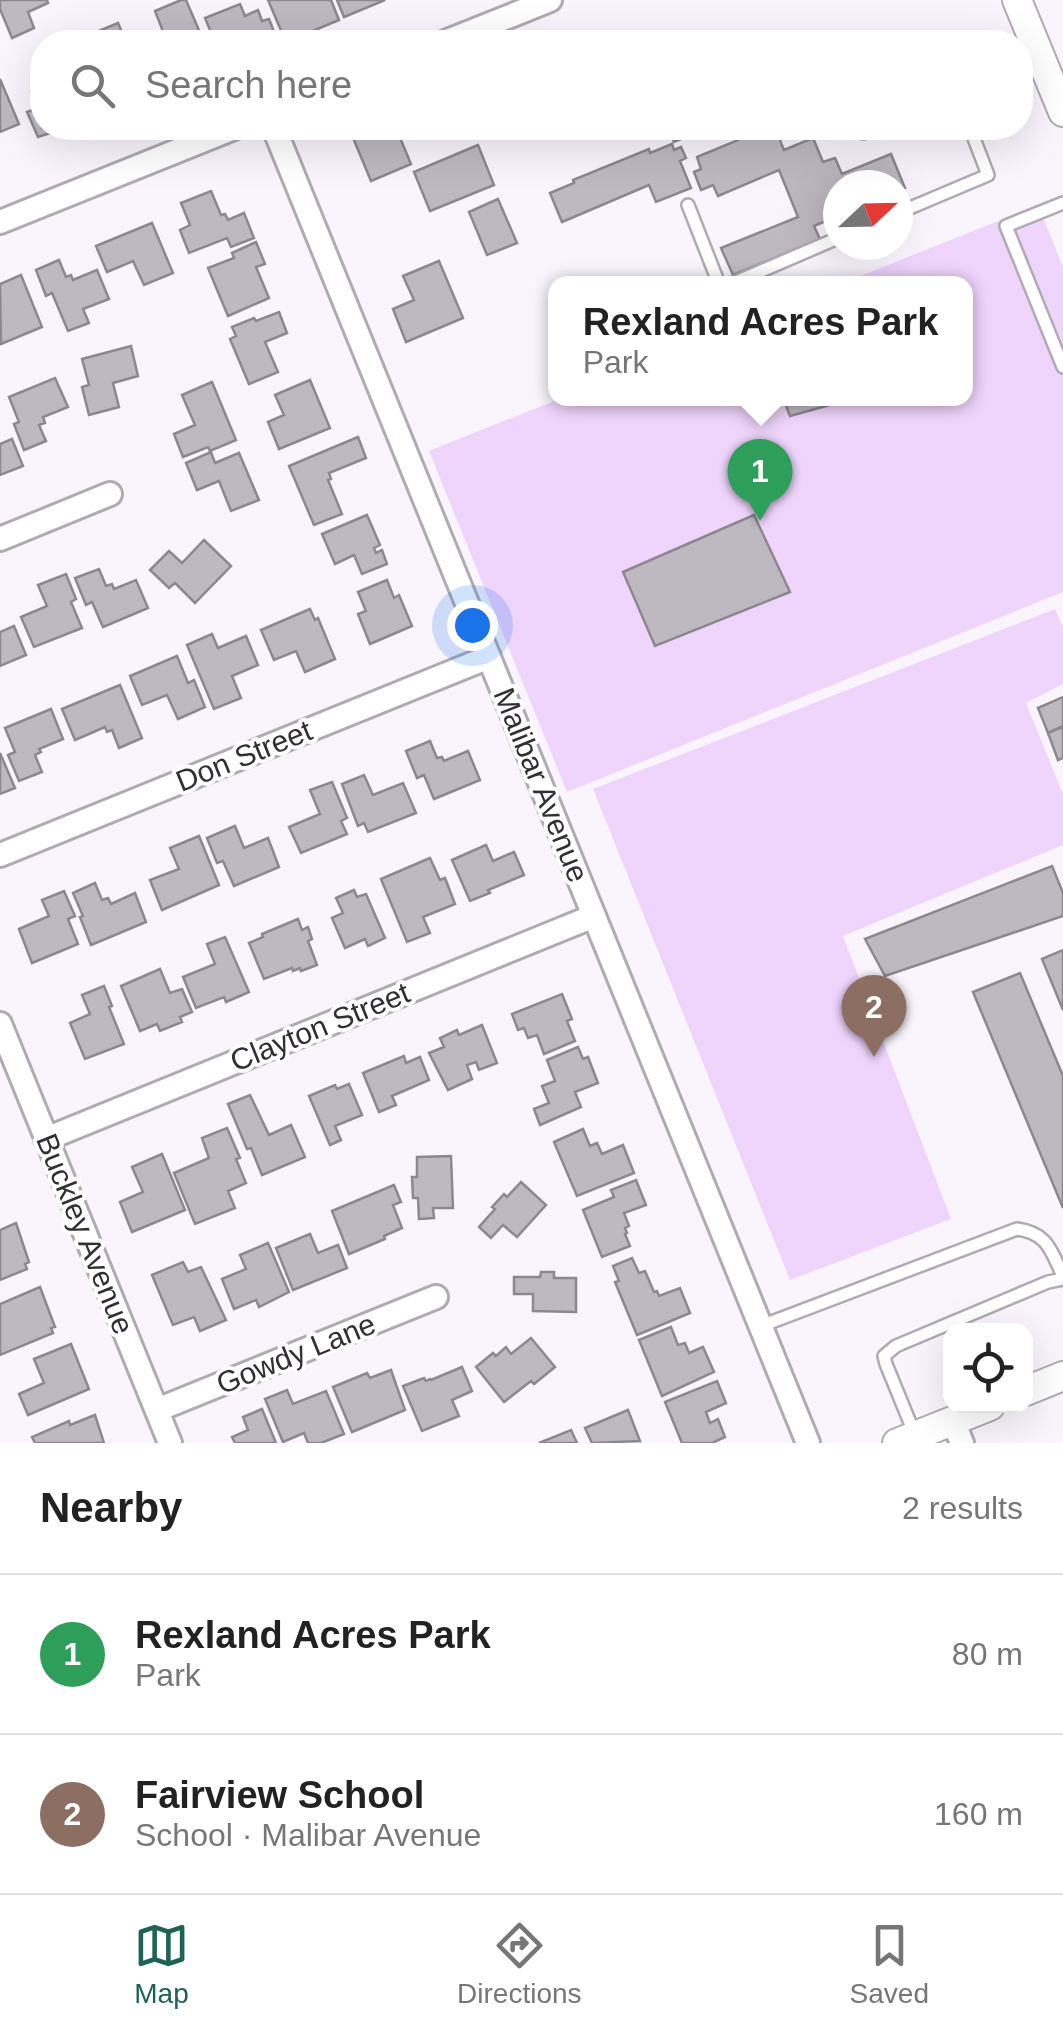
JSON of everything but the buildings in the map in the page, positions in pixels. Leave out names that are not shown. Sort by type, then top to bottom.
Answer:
[{"type":"street","points":[[475,30],[550,0]]},
{"type":"street","points":[[1017,0],[1024,30]]},
{"type":"street","points":[[1033,63],[1063,112]]},
{"type":"street","points":[[0,222],[204,140]]},
{"type":"street","name":"Malibar Avenue","points":[[279,140],[808,1443]]},
{"type":"street","points":[[0,539],[110,494]]},
{"type":"street","name":"Don Street","points":[[0,855],[489,657]]},
{"type":"street","name":"Clayton Street","points":[[46,1139],[594,916]]},
{"type":"street","name":"Buckley Avenue","points":[[0,1024],[170,1443]]},
{"type":"street","name":"Gowdy Lane","points":[[156,1410],[436,1297]]},
{"type":"street","points":[[1033,1388],[1063,1376]]},
{"type":"street","points":[[906,1439],[957,1432],[981,1413]]},
{"type":"lane","points":[[913,207],[988,175],[975,140]]},
{"type":"lane","points":[[1063,203],[1006,226],[1063,367]]},
{"type":"lane","points":[[688,205],[716,276]]},
{"type":"lane","points":[[750,276],[823,244]]},
{"type":"lane","points":[[761,1326],[1017,1229],[1042,1237],[1063,1278],[896,1346],[884,1356],[906,1439]]},
{"type":"shaded area","points":[[1038,205],[1063,267],[1063,592],[567,792],[429,451],[548,403],[973,406],[973,276],[860,276],[900,260],[913,260],[913,255]]},
{"type":"shaded area","points":[[1055,609],[1063,627],[1063,684],[1026,703],[1063,794],[1063,845],[843,936],[951,1219],[790,1280],[593,789]]},
{"type":"place","name":"Rexland Acres Park","points":[[760,521]]},
{"type":"place","name":"Fairview School","points":[[874,1057]]}]
